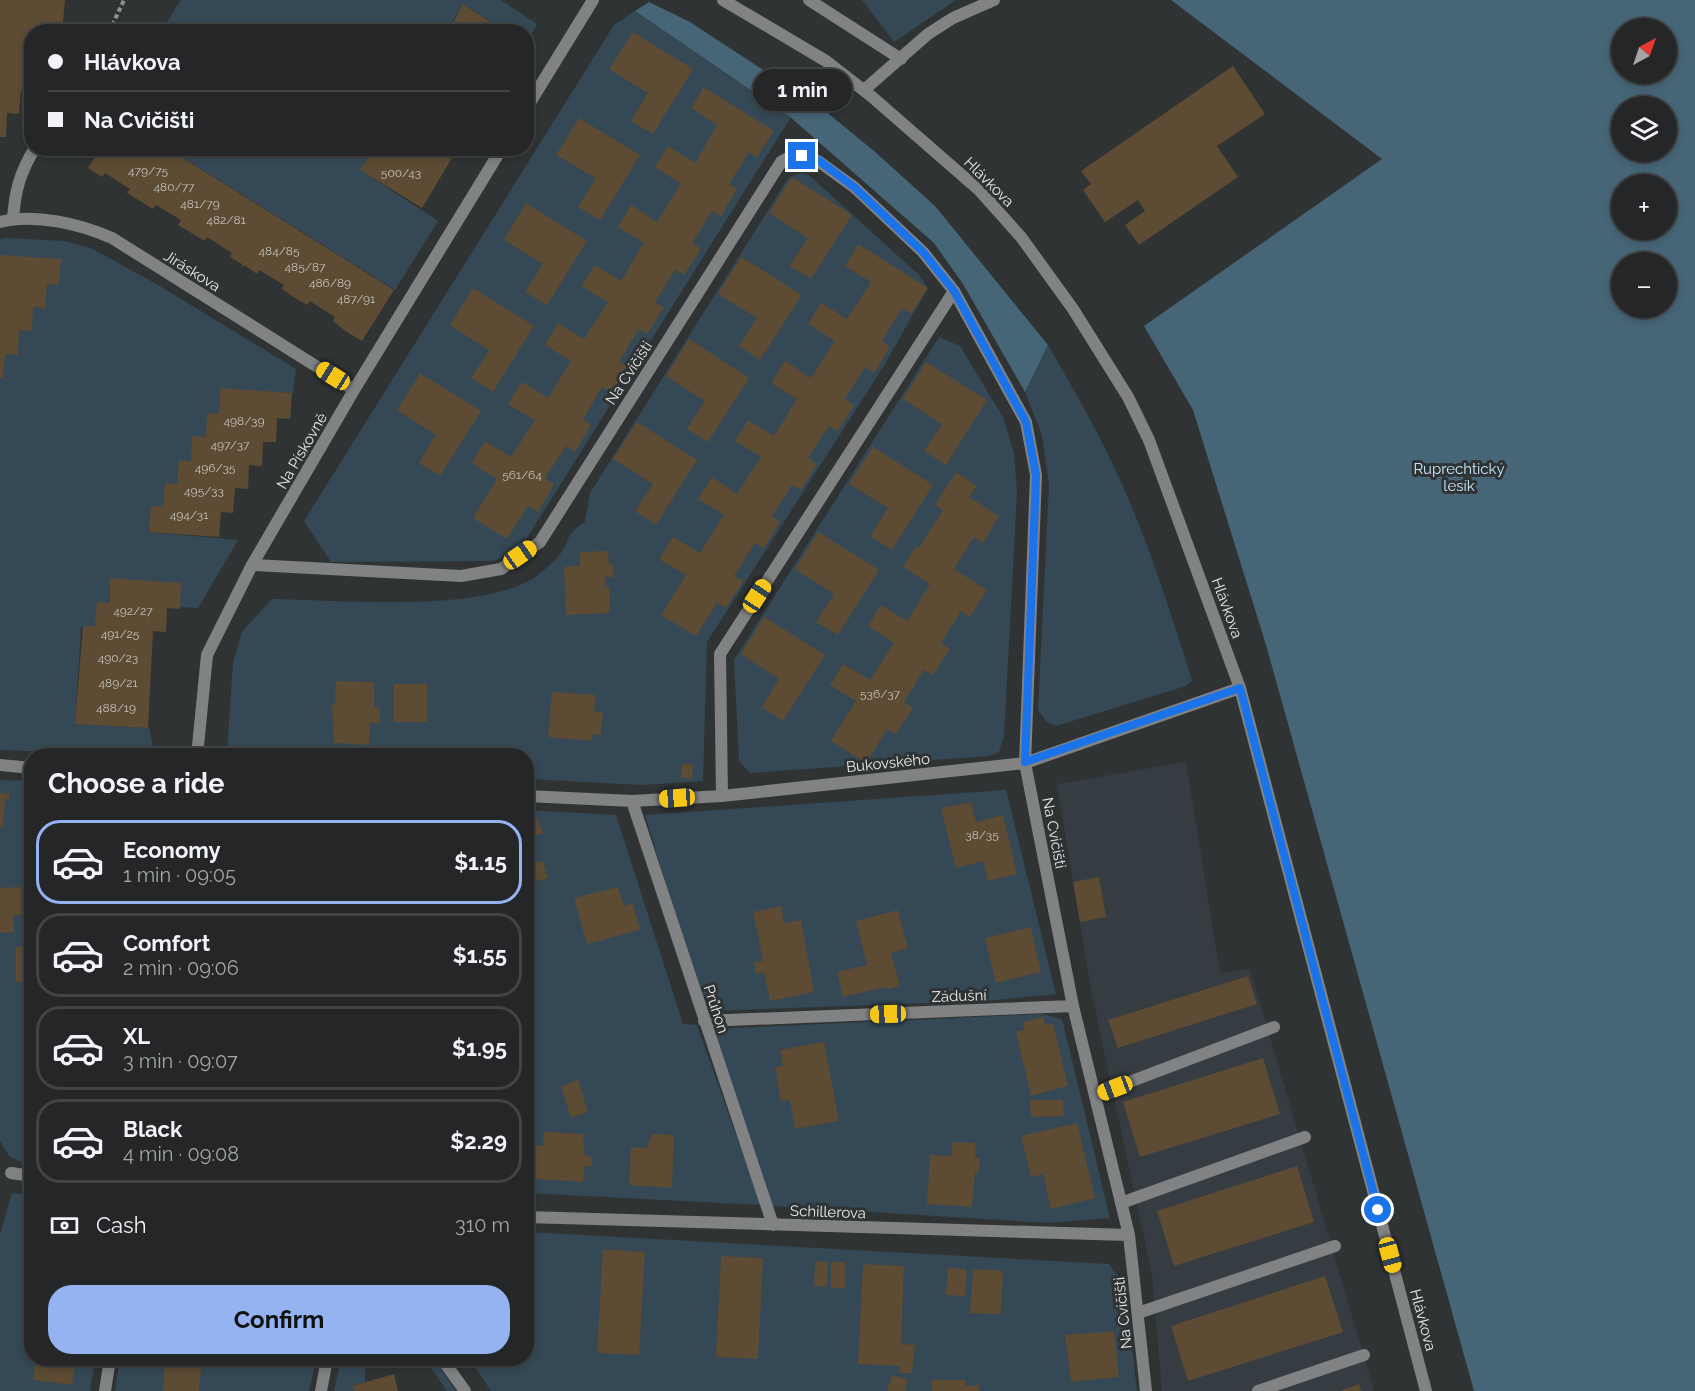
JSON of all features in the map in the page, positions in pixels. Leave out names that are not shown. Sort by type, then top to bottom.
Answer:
[{"type":"street","points":[[534,96],[593,0]]},
{"type":"street","name":"Hlávkova","points":[[723,0],[826,62],[864,90],[979,190],[1021,237],[1079,318],[1128,397],[1149,440],[1240,688],[1426,1391]]},
{"type":"street","points":[[809,0],[901,59]]},
{"type":"street","points":[[864,90],[928,34],[953,18],[994,0]]},
{"type":"street","name":"Na Cvičišti","points":[[252,565],[461,576],[501,568],[540,542],[782,162],[793,155],[818,160],[854,187],[923,252],[954,291],[1026,422],[1036,475],[1025,762],[1073,1006],[1130,1235],[1146,1391]]},
{"type":"street","points":[[13,219],[15,190],[23,167],[30,156]]},
{"type":"street","name":"Na Pískovně","points":[[198,748],[207,655],[252,565],[354,390],[497,156]]},
{"type":"street","name":"Jiráskova","points":[[0,222],[13,219],[90,229],[112,238],[354,390]]},
{"type":"street","points":[[722,796],[720,654],[954,291]]},
{"type":"street","name":"Bukovského","points":[[534,796],[632,801],[722,796],[1025,762],[1240,688]]},
{"type":"street","points":[[0,765],[24,767]]},
{"type":"street","name":"Průhon","points":[[632,801],[773,1225]]},
{"type":"street","name":"Zádušní","points":[[704,1021],[1073,1006]]},
{"type":"street","points":[[1095,1095],[1274,1027]]},
{"type":"street","points":[[1121,1203],[1305,1137]]},
{"type":"street","points":[[10,1173],[24,1175]]},
{"type":"street","name":"Schillerova","points":[[534,1217],[1130,1235]]},
{"type":"street","points":[[1138,1313],[1335,1246]]},
{"type":"street","points":[[1258,1391],[1364,1355]]},
{"type":"street","points":[[105,1391],[109,1366]]},
{"type":"street","points":[[321,1391],[326,1366]]},
{"type":"street","points":[[447,1366],[465,1391]]},
{"type":"path","points":[[113,24],[124,0]]},
{"type":"shaded area","points":[[501,0],[537,24],[534,29],[534,24],[495,24],[463,4],[451,24],[166,24],[180,1]]},
{"type":"shaded area","points":[[862,0],[956,0],[894,42]]},
{"type":"shaded area","points":[[635,11],[791,117],[518,552],[493,561],[331,562],[304,521],[614,25]]},
{"type":"shaded area","points":[[180,156],[371,156],[362,171],[438,221],[395,290]]},
{"type":"shaded area","points":[[802,173],[811,177],[919,275],[928,288],[882,369],[707,642],[703,781],[642,785],[534,779],[534,748],[227,748],[233,663],[242,632],[272,599],[408,602],[479,596],[509,589],[534,578],[561,553],[571,533],[585,522],[590,493],[789,177]]},
{"type":"shaded area","points":[[0,239],[64,241],[91,248],[158,285],[296,369],[293,393],[220,389],[219,414],[148,532],[238,540],[198,608],[110,603],[95,626],[81,627],[75,724],[149,728],[153,748],[0,750],[0,361],[47,284],[0,259]]},
{"type":"shaded area","points":[[939,337],[960,346],[1003,417],[1014,453],[1017,493],[1004,736],[999,752],[989,756],[750,773],[739,761],[734,660]]},
{"type":"shaded area","points":[[1048,345],[1096,430],[1132,506],[1160,580],[1192,680],[1186,686],[1056,726],[1047,722],[1038,710],[1049,485],[1042,435],[1025,392]]},
{"type":"shaded area","points":[[1186,762],[1220,973],[1250,969],[1374,1391],[1162,1391],[1152,1275],[1092,995],[1057,784]]},
{"type":"shaded area","points":[[0,780],[24,781],[24,1163],[10,1157],[0,1141]]},
{"type":"shaded area","points":[[1006,790],[1056,994],[986,1001],[705,1011],[645,815]]},
{"type":"shaded area","points":[[534,810],[616,815],[683,1024],[697,1025],[761,1205],[534,1193]]},
{"type":"shaded area","points":[[1042,1014],[1062,1019],[1110,1218],[1049,1223],[773,1206],[712,1029]]},
{"type":"shaded area","points":[[12,1193],[24,1194],[24,1366],[94,1366],[90,1391],[0,1391],[0,1235]]},
{"type":"shaded area","points":[[534,1232],[1109,1264],[1125,1286],[1137,1391],[491,1391],[475,1366],[534,1366]]},
{"type":"shaded area","points":[[119,1366],[314,1366],[309,1391],[115,1391]]},
{"type":"shaded area","points":[[339,1366],[365,1366],[365,1382],[353,1386],[354,1391],[334,1391]]},
{"type":"shaded area","points":[[430,1366],[439,1366],[456,1391],[447,1391]]},
{"type":"green space","name":"Ruprechtický lesík","points":[[1171,0],[1695,0],[1695,1391],[1474,1391],[1266,645],[1193,410],[1144,326],[1382,159]]},
{"type":"green space","points":[[649,2],[690,22],[824,110],[935,206],[1048,345],[1025,392],[963,284],[934,243],[789,116],[635,11]]},
{"type":"building","points":[[0,0],[65,0],[63,24],[24,24],[24,90],[21,90],[19,114],[7,113],[6,137],[0,137]]},
{"type":"building","points":[[463,4],[494,24],[452,24]]},
{"type":"building","points":[[633,32],[693,69],[653,134],[631,121],[648,93],[609,69]]},
{"type":"building","points":[[1233,66],[1265,114],[1217,146],[1238,177],[1139,245],[1125,225],[1145,211],[1138,200],[1105,222],[1083,190],[1091,184],[1081,171]]},
{"type":"building","points":[[704,87],[774,131],[757,157],[749,152],[729,184],[737,189],[721,216],[712,211],[692,243],[701,249],[684,275],[675,270],[655,302],[664,308],[647,334],[639,329],[619,361],[627,366],[611,393],[602,387],[583,419],[591,425],[575,452],[566,446],[545,478],[554,484],[538,512],[528,506],[507,539],[473,518],[497,479],[472,463],[485,441],[511,457],[535,420],[508,404],[522,382],[548,398],[571,361],[545,345],[558,323],[584,339],[608,302],[581,286],[595,265],[621,281],[644,243],[618,227],[631,205],[657,222],[681,184],[655,167],[668,146],[695,163],[717,125],[691,108]]},
{"type":"building","points":[[579,118],[640,155],[600,220],[578,207],[596,178],[556,155]]},
{"type":"building","points":[[96,156],[180,156],[394,290],[362,341],[333,321],[335,317],[310,301],[307,305],[295,298],[282,289],[284,285],[259,270],[257,274],[244,265],[243,268],[242,264],[230,257],[232,253],[207,237],[205,241],[178,225],[181,220],[156,205],[153,209],[127,193],[130,189],[105,173],[102,177],[88,168]]},
{"type":"building","points":[[370,156],[453,156],[422,208],[360,170]]},
{"type":"building","points":[[792,177],[852,215],[811,279],[790,266],[808,238],[769,213]]},
{"type":"building","points":[[526,203],[587,241],[547,305],[525,292],[543,264],[504,240]]},
{"type":"building","points":[[858,244],[928,288],[911,314],[902,308],[882,341],[890,347],[874,373],[865,367],[845,399],[854,405],[838,431],[829,426],[808,458],[817,464],[801,490],[792,485],[772,516],[780,522],[764,548],[755,543],[734,576],[743,581],[726,608],[717,603],[696,636],[661,615],[686,575],[659,559],[673,537],[700,553],[724,515],[698,499],[712,477],[737,494],[761,457],[735,441],[748,420],[774,436],[797,399],[771,383],[785,361],[811,378],[835,341],[808,324],[821,303],[847,319],[871,282],[845,266]]},
{"type":"building","points":[[0,255],[61,259],[59,285],[47,284],[45,308],[33,307],[32,331],[19,330],[18,355],[5,354],[3,378],[0,378]]},
{"type":"building","points":[[741,257],[802,295],[760,360],[739,346],[757,318],[718,294]]},
{"type":"building","points":[[473,288],[534,326],[493,392],[471,378],[489,350],[450,325]]},
{"type":"building","points":[[689,339],[749,378],[708,442],[687,429],[705,401],[666,376]]},
{"type":"building","points":[[926,362],[987,400],[946,465],[924,451],[942,424],[903,399]]},
{"type":"building","points":[[420,373],[481,411],[440,476],[419,463],[436,435],[397,410]]},
{"type":"building","points":[[220,388],[292,393],[290,419],[277,418],[276,442],[263,442],[262,466],[249,465],[248,489],[235,488],[233,513],[221,512],[219,537],[149,532],[151,506],[163,507],[165,483],[177,484],[179,460],[191,461],[192,436],[206,437],[207,413],[219,414]]},
{"type":"building","points":[[637,422],[697,460],[656,525],[635,511],[653,484],[613,459]]},
{"type":"building","points":[[873,447],[933,485],[892,550],[870,536],[888,508],[849,484]]},
{"type":"building","points":[[956,472],[977,486],[969,497],[999,516],[983,543],[974,537],[954,569],[987,590],[970,617],[961,611],[941,643],[950,649],[933,675],[924,670],[904,702],[913,708],[896,734],[887,729],[866,763],[831,741],[856,701],[830,685],[843,664],[870,680],[894,643],[868,626],[881,605],[907,621],[930,584],[903,567],[916,546],[919,548],[943,510],[935,505]]},
{"type":"building","points":[[818,532],[879,570],[838,635],[816,622],[834,594],[795,569]]},
{"type":"building","points":[[608,551],[609,565],[613,565],[613,577],[605,577],[605,587],[609,587],[610,613],[566,615],[564,567],[580,566],[580,552]]},
{"type":"building","points":[[110,578],[181,583],[180,609],[167,608],[166,632],[153,631],[148,728],[75,724],[83,626],[95,626],[97,602],[110,603]]},
{"type":"building","points":[[764,617],[825,655],[783,721],[762,707],[779,679],[741,654]]},
{"type":"building","points":[[336,681],[374,682],[374,707],[380,707],[380,723],[370,723],[369,745],[334,743],[332,705],[335,705]]},
{"type":"building","points":[[394,684],[427,684],[427,722],[394,722]]},
{"type":"building","points":[[552,692],[596,695],[594,711],[603,712],[601,735],[593,734],[592,741],[548,737]]},
{"type":"building","points":[[682,764],[693,765],[692,779],[681,778]]},
{"type":"building","points":[[0,793],[9,794],[9,800],[5,799],[3,827],[0,827]]},
{"type":"building","points":[[971,802],[976,822],[1003,815],[1017,874],[988,881],[983,861],[956,868],[941,808]]},
{"type":"building","points":[[534,810],[543,833],[534,837]]},
{"type":"building","points":[[543,861],[548,878],[534,882],[534,864]]},
{"type":"building","points":[[1099,877],[1106,917],[1080,922],[1073,882]]},
{"type":"building","points":[[21,887],[21,915],[13,915],[14,932],[0,933],[0,888]]},
{"type":"building","points":[[618,887],[624,906],[633,903],[640,930],[587,944],[574,898]]},
{"type":"building","points":[[781,906],[784,923],[801,920],[814,992],[770,1001],[764,972],[756,974],[754,962],[763,961],[753,912]]},
{"type":"building","points":[[898,910],[908,948],[891,953],[900,986],[843,997],[837,972],[867,965],[856,921]]},
{"type":"building","points":[[1031,927],[1041,972],[996,983],[985,938]]},
{"type":"building","points":[[24,946],[24,981],[16,982],[16,947]]},
{"type":"building","points":[[1248,976],[1257,1004],[1118,1048],[1108,1020]]},
{"type":"building","points":[[1043,1017],[1045,1025],[1053,1023],[1068,1086],[1031,1096],[1016,1032],[1024,1030],[1023,1022]]},
{"type":"building","points":[[824,1042],[839,1121],[795,1129],[790,1100],[781,1102],[775,1067],[783,1066],[780,1050]]},
{"type":"building","points":[[1263,1058],[1280,1114],[1140,1157],[1123,1102]]},
{"type":"building","points":[[578,1080],[588,1112],[571,1118],[561,1086]]},
{"type":"building","points":[[1030,1100],[1063,1100],[1064,1116],[1031,1117]]},
{"type":"building","points":[[1077,1123],[1095,1198],[1051,1209],[1043,1174],[1031,1177],[1021,1136]]},
{"type":"building","points":[[544,1132],[583,1134],[585,1156],[592,1157],[592,1166],[585,1166],[583,1182],[534,1179],[534,1145],[543,1146]]},
{"type":"building","points":[[652,1134],[674,1135],[672,1188],[629,1185],[631,1147],[647,1148]]},
{"type":"building","points":[[953,1142],[976,1143],[975,1157],[980,1158],[979,1172],[975,1172],[972,1207],[927,1204],[930,1155],[951,1156]]},
{"type":"building","points":[[1297,1166],[1314,1222],[1174,1266],[1157,1211]]},
{"type":"building","points":[[603,1249],[645,1252],[639,1355],[597,1353]]},
{"type":"building","points":[[721,1256],[763,1258],[758,1359],[716,1357]]},
{"type":"building","points":[[815,1261],[828,1262],[827,1287],[814,1286]]},
{"type":"building","points":[[831,1262],[845,1262],[845,1288],[831,1288]]},
{"type":"building","points":[[863,1264],[904,1266],[901,1344],[915,1345],[912,1373],[899,1373],[900,1366],[858,1364]]},
{"type":"building","points":[[948,1268],[967,1269],[965,1296],[946,1295]]},
{"type":"building","points":[[973,1269],[1003,1271],[1001,1314],[970,1313]]},
{"type":"building","points":[[1325,1276],[1343,1332],[1188,1381],[1171,1326]]},
{"type":"building","points":[[1114,1331],[1119,1377],[1071,1382],[1065,1335]]},
{"type":"building","points":[[35,1366],[75,1366],[72,1385],[33,1380]]},
{"type":"building","points":[[165,1366],[201,1366],[199,1391],[163,1391]]},
{"type":"building","points":[[394,1374],[398,1391],[354,1391],[352,1386]]},
{"type":"building","points":[[892,1375],[908,1380],[905,1391],[887,1391]]},
{"type":"building","points":[[932,1380],[965,1380],[965,1386],[979,1385],[979,1391],[932,1391]]},
{"type":"building","points":[[1359,1384],[1361,1391],[1340,1391]]},
{"type":"route","points":[[802,156],[818,160],[854,187],[923,252],[954,291],[1026,422],[1036,475],[1025,762],[1240,688],[1378,1210]]}]
